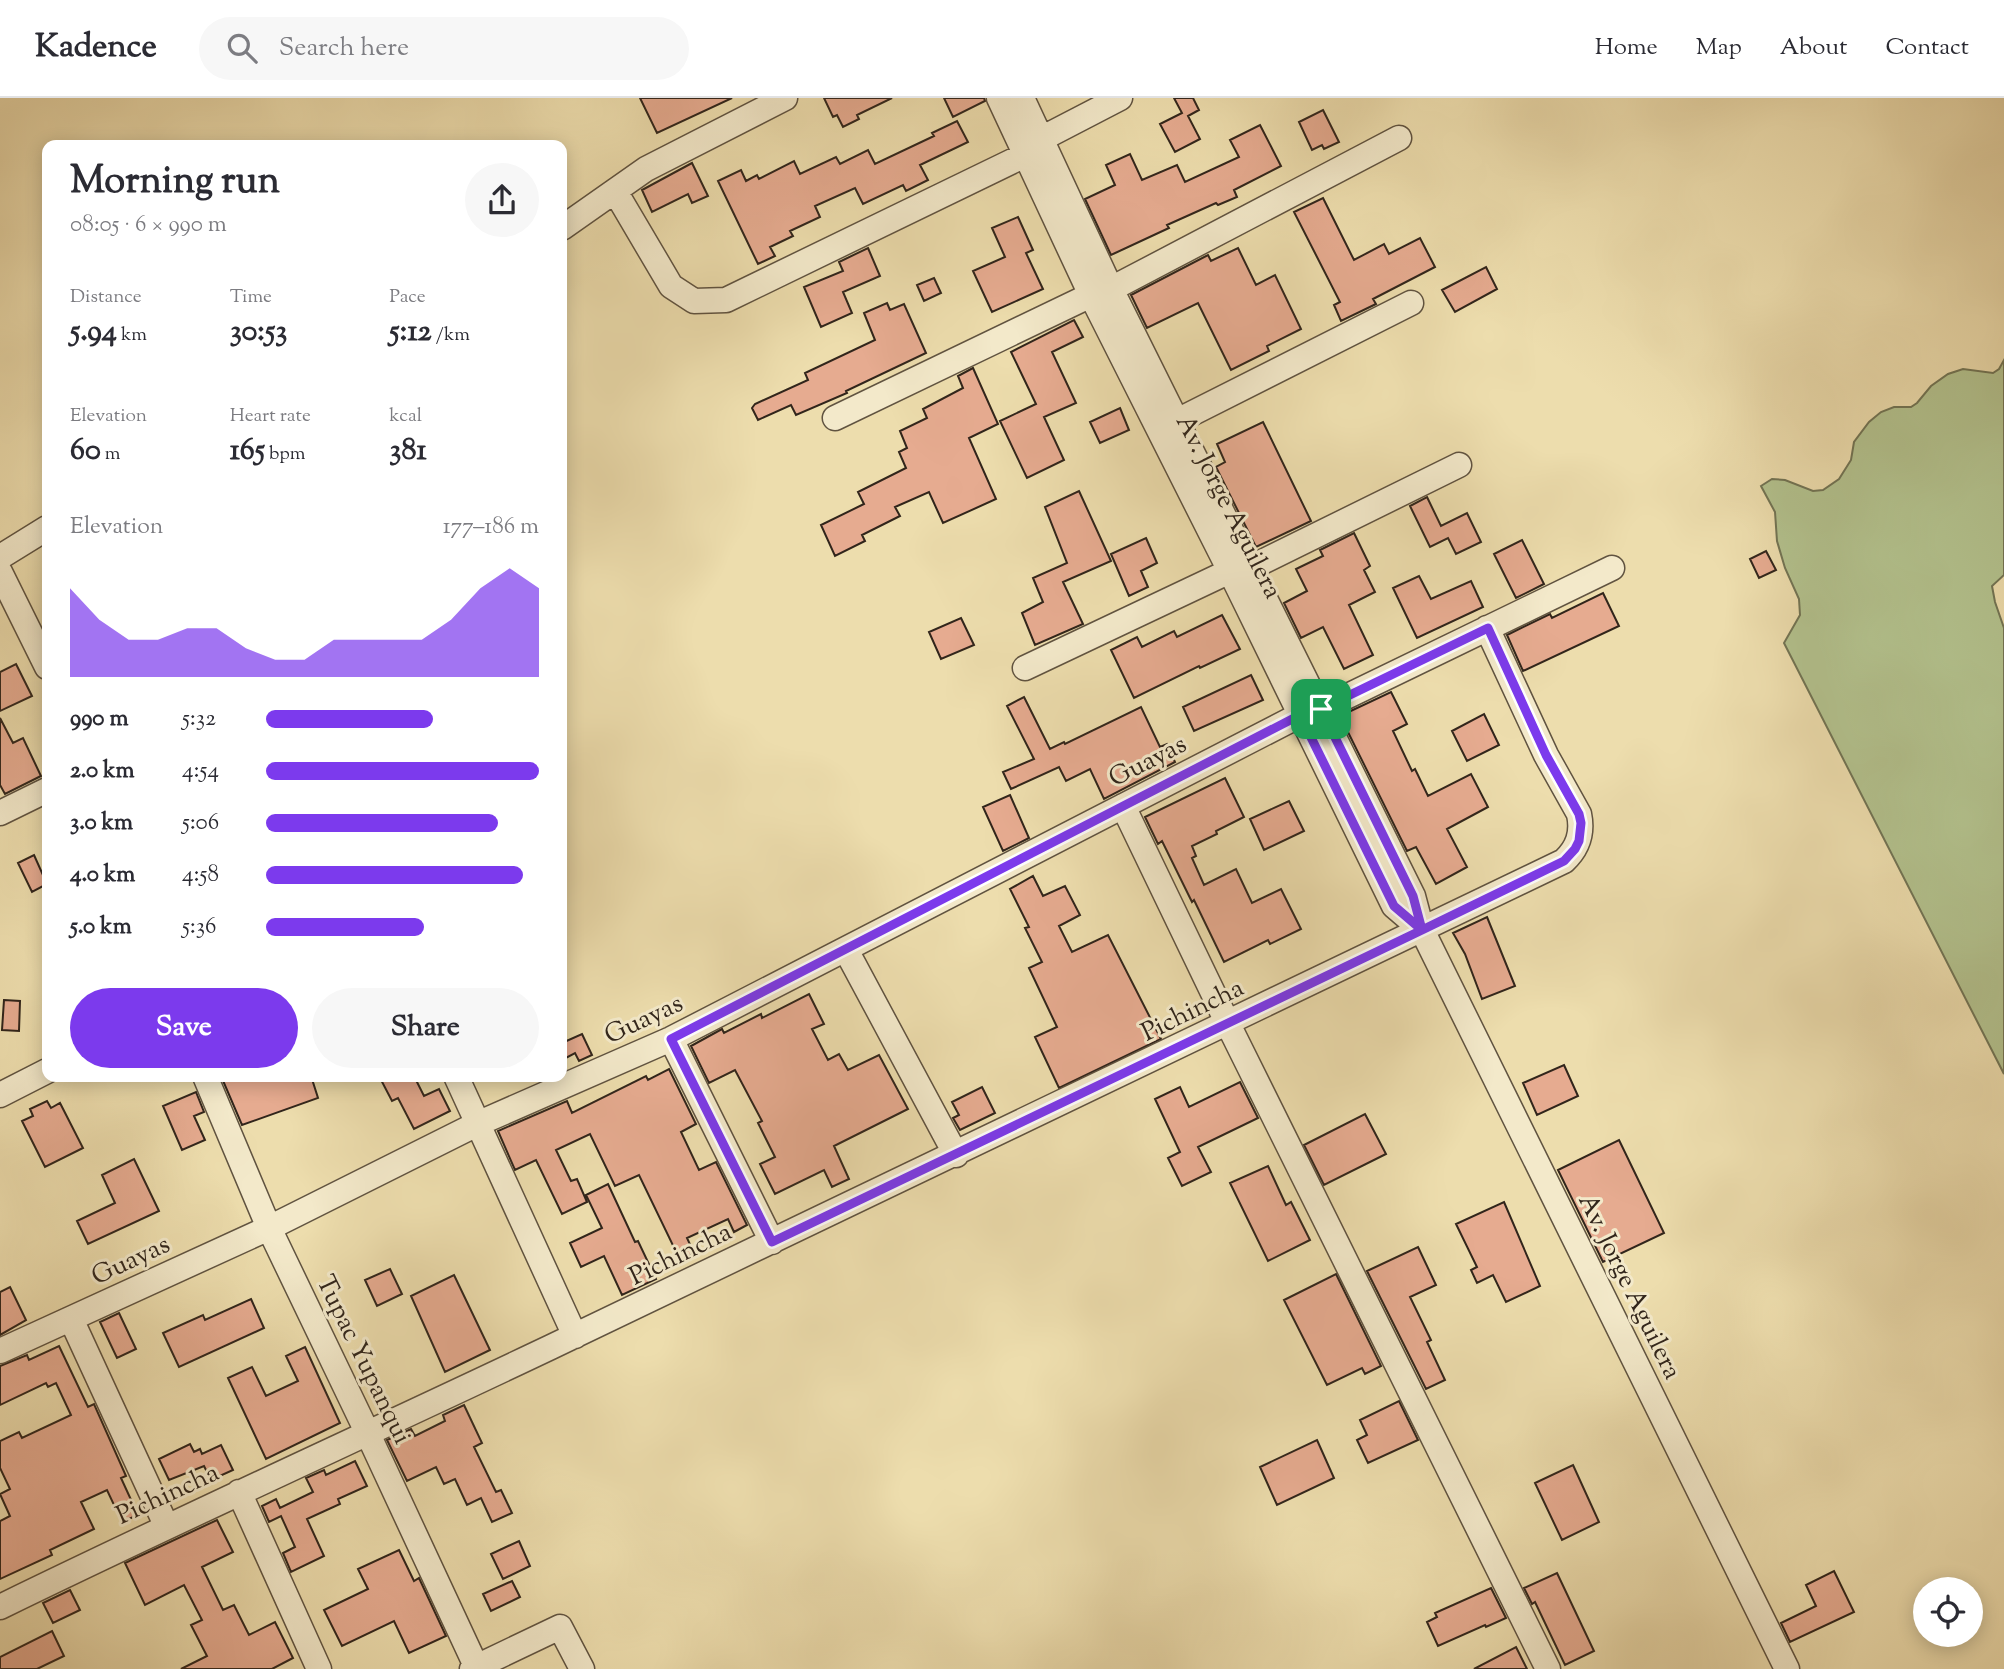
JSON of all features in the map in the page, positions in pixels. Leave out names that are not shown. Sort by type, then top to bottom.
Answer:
[{"type":"street","points":[[567,225],[646,169],[785,98]]},
{"type":"street","name":"Av. Jorge Aguilera","points":[[999,98],[1033,147],[1101,292],[1310,712],[1394,906],[1422,930],[1787,1669]]},
{"type":"street","name":"Av. Jorge Aguilera","points":[[1022,98],[1033,147]]},
{"type":"street","points":[[615,191],[671,286],[694,301],[726,300],[1033,147],[1120,98]]},
{"type":"street","points":[[835,418],[1101,292],[1399,138]]},
{"type":"street","name":"Av. Jorge Aguilera","points":[[1101,292],[1177,421],[1240,569]]},
{"type":"street","points":[[1177,421],[1411,303]]},
{"type":"street","points":[[1026,668],[1460,465]]},
{"type":"street","points":[[0,557],[42,531]]},
{"type":"street","name":"Guayas","points":[[0,1351],[269,1228],[477,1124],[671,1039],[1310,712],[1612,568]]},
{"type":"street","points":[[0,572],[42,657]]},
{"type":"street","name":"Pichincha","points":[[0,1607],[166,1525],[369,1434],[956,1155],[1564,861],[1575,849],[1581,833],[1581,823],[1575,805],[1546,755],[1488,628]]},
{"type":"street","points":[[0,813],[42,792]]},
{"type":"street","points":[[1123,806],[1228,1024],[1548,1669]]},
{"type":"street","points":[[846,950],[956,1155]]},
{"type":"street","points":[[671,1039],[772,1242]]},
{"type":"street","points":[[0,1095],[42,1074]]},
{"type":"street","name":"Tupac Yupanqui","points":[[208,1082],[269,1228],[369,1434],[474,1668]]},
{"type":"street","points":[[459,1082],[575,1336]]},
{"type":"street","points":[[71,1320],[166,1525]]},
{"type":"street","points":[[239,1492],[319,1669]]},
{"type":"street","points":[[474,1668],[560,1627],[582,1669]]},
{"type":"green space","points":[[2004,360],[2004,575],[1992,586],[2004,628],[2004,1074],[1784,643],[1800,615],[1799,599],[1777,541],[1775,512],[1761,486],[1772,479],[1785,480],[1813,491],[1823,490],[1839,479],[1851,460],[1854,442],[1869,422],[1881,412],[1894,407],[1911,407],[1931,386],[1948,374],[1963,369],[1993,373]]},
{"type":"building","points":[[640,98],[732,98],[657,133]]},
{"type":"building","points":[[824,98],[892,98],[857,115],[859,119],[843,127],[837,115],[833,117]]},
{"type":"building","points":[[944,98],[984,98],[985,101],[953,117]]},
{"type":"building","points":[[1174,98],[1193,98],[1199,110],[1188,116],[1200,139],[1175,152],[1160,124],[1182,113]]},
{"type":"building","points":[[1323,110],[1339,142],[1324,149],[1322,145],[1312,150],[1299,122]]},
{"type":"building","points":[[957,121],[968,142],[920,165],[928,180],[906,191],[903,185],[863,204],[855,188],[815,206],[820,217],[790,231],[793,236],[770,247],[775,256],[758,264],[718,181],[741,170],[746,181],[757,175],[759,179],[794,161],[800,174],[836,157],[840,164],[868,150],[875,164],[934,136],[932,133]]},
{"type":"building","points":[[1260,125],[1281,166],[1234,190],[1237,197],[1218,205],[1216,203],[1167,225],[1169,228],[1111,255],[1085,199],[1115,185],[1106,165],[1130,154],[1142,180],[1177,165],[1185,182],[1239,157],[1230,140]]},
{"type":"building","points":[[692,163],[708,196],[692,203],[688,194],[652,212],[642,190]]},
{"type":"building","points":[[1323,198],[1354,260],[1384,244],[1389,254],[1420,238],[1435,267],[1373,299],[1376,304],[1341,321],[1334,305],[1340,302],[1294,212]]},
{"type":"building","points":[[1018,217],[1033,250],[1026,253],[1043,289],[992,312],[973,271],[1005,257],[992,228]]},
{"type":"building","points":[[868,248],[880,276],[843,292],[852,313],[821,327],[804,287],[843,271],[839,262]]},
{"type":"building","points":[[1238,248],[1256,285],[1275,275],[1301,329],[1267,346],[1269,351],[1231,370],[1198,303],[1147,328],[1131,295],[1208,255],[1211,261]]},
{"type":"building","points":[[1486,267],[1497,289],[1455,312],[1442,290]]},
{"type":"building","points":[[934,278],[941,293],[924,301],[917,285]]},
{"type":"building","points":[[887,303],[890,310],[904,304],[926,353],[796,415],[791,405],[758,420],[752,408],[755,404],[808,380],[805,373],[875,340],[864,313]]},
{"type":"building","points":[[1074,320],[1083,337],[1052,352],[1076,403],[1044,417],[1064,460],[1027,478],[1000,421],[1036,404],[1011,352]]},
{"type":"building","points":[[973,368],[998,424],[969,438],[996,499],[943,523],[929,492],[895,507],[900,516],[862,535],[865,541],[835,556],[821,525],[864,504],[858,492],[906,468],[899,452],[907,448],[900,431],[927,418],[923,409],[963,388],[958,376]]},
{"type":"building","points":[[1120,408],[1129,430],[1100,443],[1090,422]]},
{"type":"building","points":[[1263,422],[1311,521],[1256,547],[1216,467],[1225,462],[1217,444]]},
{"type":"building","points":[[1079,491],[1111,561],[1063,582],[1083,624],[1035,645],[1022,613],[1043,602],[1033,578],[1067,563],[1045,507]]},
{"type":"building","points":[[1427,497],[1441,526],[1467,513],[1481,542],[1456,554],[1448,538],[1430,547],[1410,506]]},
{"type":"building","points":[[1354,533],[1370,566],[1364,570],[1375,592],[1349,605],[1373,655],[1344,669],[1323,627],[1301,638],[1284,603],[1307,591],[1296,569],[1323,556],[1320,550]]},
{"type":"building","points":[[1146,538],[1157,563],[1141,571],[1148,587],[1129,596],[1111,554]]},
{"type":"building","points":[[1522,540],[1544,584],[1516,598],[1494,554]]},
{"type":"building","points":[[1766,551],[1776,570],[1759,578],[1750,559]]},
{"type":"building","points":[[1419,576],[1431,599],[1471,581],[1483,607],[1417,638],[1393,588]]},
{"type":"building","points":[[1603,593],[1619,626],[1523,671],[1507,635],[1550,614],[1552,618]]},
{"type":"building","points":[[1222,615],[1240,649],[1134,698],[1111,650],[1137,637],[1142,647],[1174,631],[1177,637]]},
{"type":"building","points":[[961,618],[974,645],[941,659],[929,632]]},
{"type":"building","points":[[16,664],[32,696],[0,711],[0,672]]},
{"type":"building","points":[[1251,675],[1263,700],[1194,731],[1183,707]]},
{"type":"building","points":[[1391,692],[1407,724],[1393,731],[1412,771],[1415,769],[1428,796],[1471,774],[1488,807],[1447,829],[1467,867],[1436,884],[1416,847],[1407,851],[1340,716]]},
{"type":"building","points":[[1024,697],[1050,749],[1141,707],[1160,747],[1167,744],[1175,762],[1104,799],[1090,769],[1066,781],[1059,767],[1011,789],[1003,772],[1034,759],[1007,706]]},
{"type":"building","points":[[1484,714],[1499,745],[1467,761],[1452,731]]},
{"type":"building","points":[[0,718],[13,743],[23,738],[41,776],[5,794],[0,785]]},
{"type":"building","points":[[1225,778],[1244,817],[1192,846],[1196,856],[1192,858],[1204,885],[1236,869],[1252,903],[1281,889],[1301,929],[1270,944],[1268,940],[1224,962],[1162,841],[1158,844],[1145,817]]},
{"type":"building","points":[[1010,795],[1029,838],[1003,851],[983,807]]},
{"type":"building","points":[[1289,801],[1304,831],[1264,850],[1250,819]]},
{"type":"building","points":[[34,855],[42,873],[42,887],[32,892],[18,863]]},
{"type":"building","points":[[1033,876],[1043,896],[1065,886],[1080,915],[1059,926],[1072,952],[1108,935],[1161,1039],[1059,1088],[1035,1037],[1057,1027],[1029,968],[1042,962],[1025,928],[1029,927],[1010,889]]},
{"type":"building","points":[[1487,917],[1515,986],[1482,999],[1465,954],[1453,933]]},
{"type":"building","points":[[809,994],[824,1024],[812,1029],[828,1060],[839,1054],[848,1070],[879,1055],[908,1109],[834,1146],[849,1179],[832,1187],[824,1170],[775,1194],[760,1164],[775,1157],[758,1123],[762,1121],[735,1070],[709,1083],[691,1046],[722,1029],[724,1033],[761,1014],[762,1018]]},
{"type":"building","points":[[4,1000],[20,1001],[19,1031],[2,1030]]},
{"type":"building","points":[[582,1034],[592,1055],[579,1061],[575,1053],[567,1057],[567,1041]]},
{"type":"building","points":[[1564,1065],[1578,1096],[1537,1115],[1523,1083]]},
{"type":"building","points":[[669,1069],[696,1124],[681,1132],[699,1170],[716,1162],[747,1225],[734,1232],[728,1219],[687,1238],[694,1253],[680,1260],[639,1175],[615,1186],[590,1134],[556,1150],[571,1181],[577,1179],[587,1202],[562,1214],[536,1160],[515,1170],[498,1131],[567,1101],[572,1113],[646,1076],[648,1080]]},
{"type":"building","points":[[224,1082],[313,1082],[318,1098],[242,1125]]},
{"type":"building","points":[[382,1082],[417,1082],[424,1096],[439,1089],[450,1111],[414,1129],[398,1098],[392,1101]]},
{"type":"building","points":[[1240,1082],[1258,1118],[1198,1147],[1211,1172],[1182,1186],[1168,1158],[1180,1152],[1155,1099],[1180,1087],[1189,1107]]},
{"type":"building","points":[[982,1087],[995,1113],[960,1130],[953,1118],[959,1115],[952,1102]]},
{"type":"building","points":[[196,1092],[204,1112],[194,1116],[205,1140],[182,1150],[163,1106]]},
{"type":"building","points":[[47,1101],[51,1108],[60,1103],[83,1148],[45,1167],[22,1121],[33,1116],[30,1109]]},
{"type":"building","points":[[1365,1114],[1386,1154],[1324,1185],[1304,1145]]},
{"type":"building","points":[[1619,1140],[1664,1233],[1603,1262],[1558,1170]]},
{"type":"building","points":[[134,1159],[159,1211],[88,1244],[77,1221],[115,1203],[102,1175]]},
{"type":"building","points":[[1268,1166],[1286,1205],[1291,1202],[1310,1240],[1268,1261],[1230,1183]]},
{"type":"building","points":[[608,1184],[656,1279],[622,1295],[604,1256],[581,1267],[570,1243],[602,1228],[586,1195]]},
{"type":"building","points":[[1504,1202],[1540,1286],[1506,1302],[1493,1275],[1477,1283],[1471,1270],[1477,1267],[1456,1224]]},
{"type":"building","points":[[1418,1247],[1436,1285],[1410,1297],[1431,1340],[1427,1342],[1445,1380],[1426,1389],[1367,1271]]},
{"type":"building","points":[[390,1269],[402,1294],[377,1306],[365,1280]]},
{"type":"building","points":[[1336,1274],[1381,1366],[1365,1374],[1362,1368],[1327,1385],[1284,1300]]},
{"type":"building","points":[[454,1275],[490,1350],[445,1372],[411,1296]]},
{"type":"building","points":[[10,1287],[26,1320],[0,1335],[0,1292]]},
{"type":"building","points":[[251,1299],[264,1328],[179,1367],[163,1333],[203,1315],[205,1320]]},
{"type":"building","points":[[119,1313],[136,1349],[117,1358],[100,1322]]},
{"type":"building","points":[[59,1346],[88,1407],[94,1404],[126,1476],[121,1478],[138,1515],[122,1522],[107,1490],[81,1502],[94,1529],[50,1550],[52,1555],[0,1579],[0,1521],[10,1516],[0,1494],[10,1489],[0,1468],[0,1441],[19,1432],[22,1438],[71,1415],[56,1383],[48,1387],[46,1383],[0,1405],[0,1366],[27,1355],[29,1360]]},
{"type":"building","points":[[305,1347],[340,1423],[266,1459],[228,1378],[252,1367],[266,1396],[298,1381],[286,1356]]},
{"type":"building","points":[[1399,1401],[1418,1440],[1368,1463],[1357,1440],[1367,1435],[1360,1420]]},
{"type":"building","points":[[464,1405],[482,1443],[474,1447],[496,1492],[501,1490],[512,1513],[492,1522],[481,1498],[467,1505],[455,1479],[444,1484],[436,1467],[407,1481],[387,1440],[411,1429],[415,1436],[445,1421],[443,1415]]},
{"type":"building","points":[[1317,1440],[1334,1478],[1277,1505],[1260,1467]]},
{"type":"building","points":[[190,1444],[194,1452],[200,1449],[202,1454],[221,1445],[233,1470],[211,1480],[204,1466],[169,1480],[159,1459]]},
{"type":"building","points":[[355,1461],[367,1486],[338,1499],[340,1504],[307,1519],[324,1556],[291,1572],[283,1553],[295,1547],[281,1516],[269,1522],[262,1506],[276,1499],[280,1508],[313,1492],[306,1478],[324,1470],[326,1475]]},
{"type":"building","points":[[1573,1465],[1599,1522],[1562,1540],[1535,1483]]},
{"type":"building","points":[[217,1520],[233,1552],[202,1567],[223,1610],[234,1605],[249,1635],[275,1622],[293,1658],[272,1669],[181,1669],[207,1656],[191,1625],[202,1620],[184,1585],[145,1605],[125,1563]]},
{"type":"building","points":[[519,1541],[530,1566],[503,1579],[491,1554]]},
{"type":"building","points":[[399,1550],[414,1581],[419,1578],[446,1636],[409,1653],[394,1621],[342,1646],[324,1610],[368,1589],[358,1569]]},
{"type":"building","points":[[1834,1571],[1854,1612],[1790,1642],[1781,1623],[1816,1606],[1806,1585]]},
{"type":"building","points":[[1557,1573],[1594,1651],[1565,1665],[1535,1602],[1532,1604],[1524,1588]]},
{"type":"building","points":[[512,1581],[520,1597],[491,1611],[483,1594]]},
{"type":"building","points":[[1491,1588],[1506,1618],[1438,1646],[1427,1622],[1437,1617],[1435,1613]]},
{"type":"building","points":[[70,1590],[80,1610],[53,1623],[43,1603]]},
{"type":"building","points":[[52,1631],[64,1656],[37,1669],[0,1669],[0,1657]]},
{"type":"building","points":[[1516,1647],[1527,1669],[1474,1669]]},
{"type":"route","points":[[1321,709],[1413,896],[1422,930],[772,1242],[671,1039],[1300,715],[1394,906],[1422,930],[1564,861],[1575,849],[1581,833],[1579,814],[1546,755],[1488,628],[1321,709]]}]
